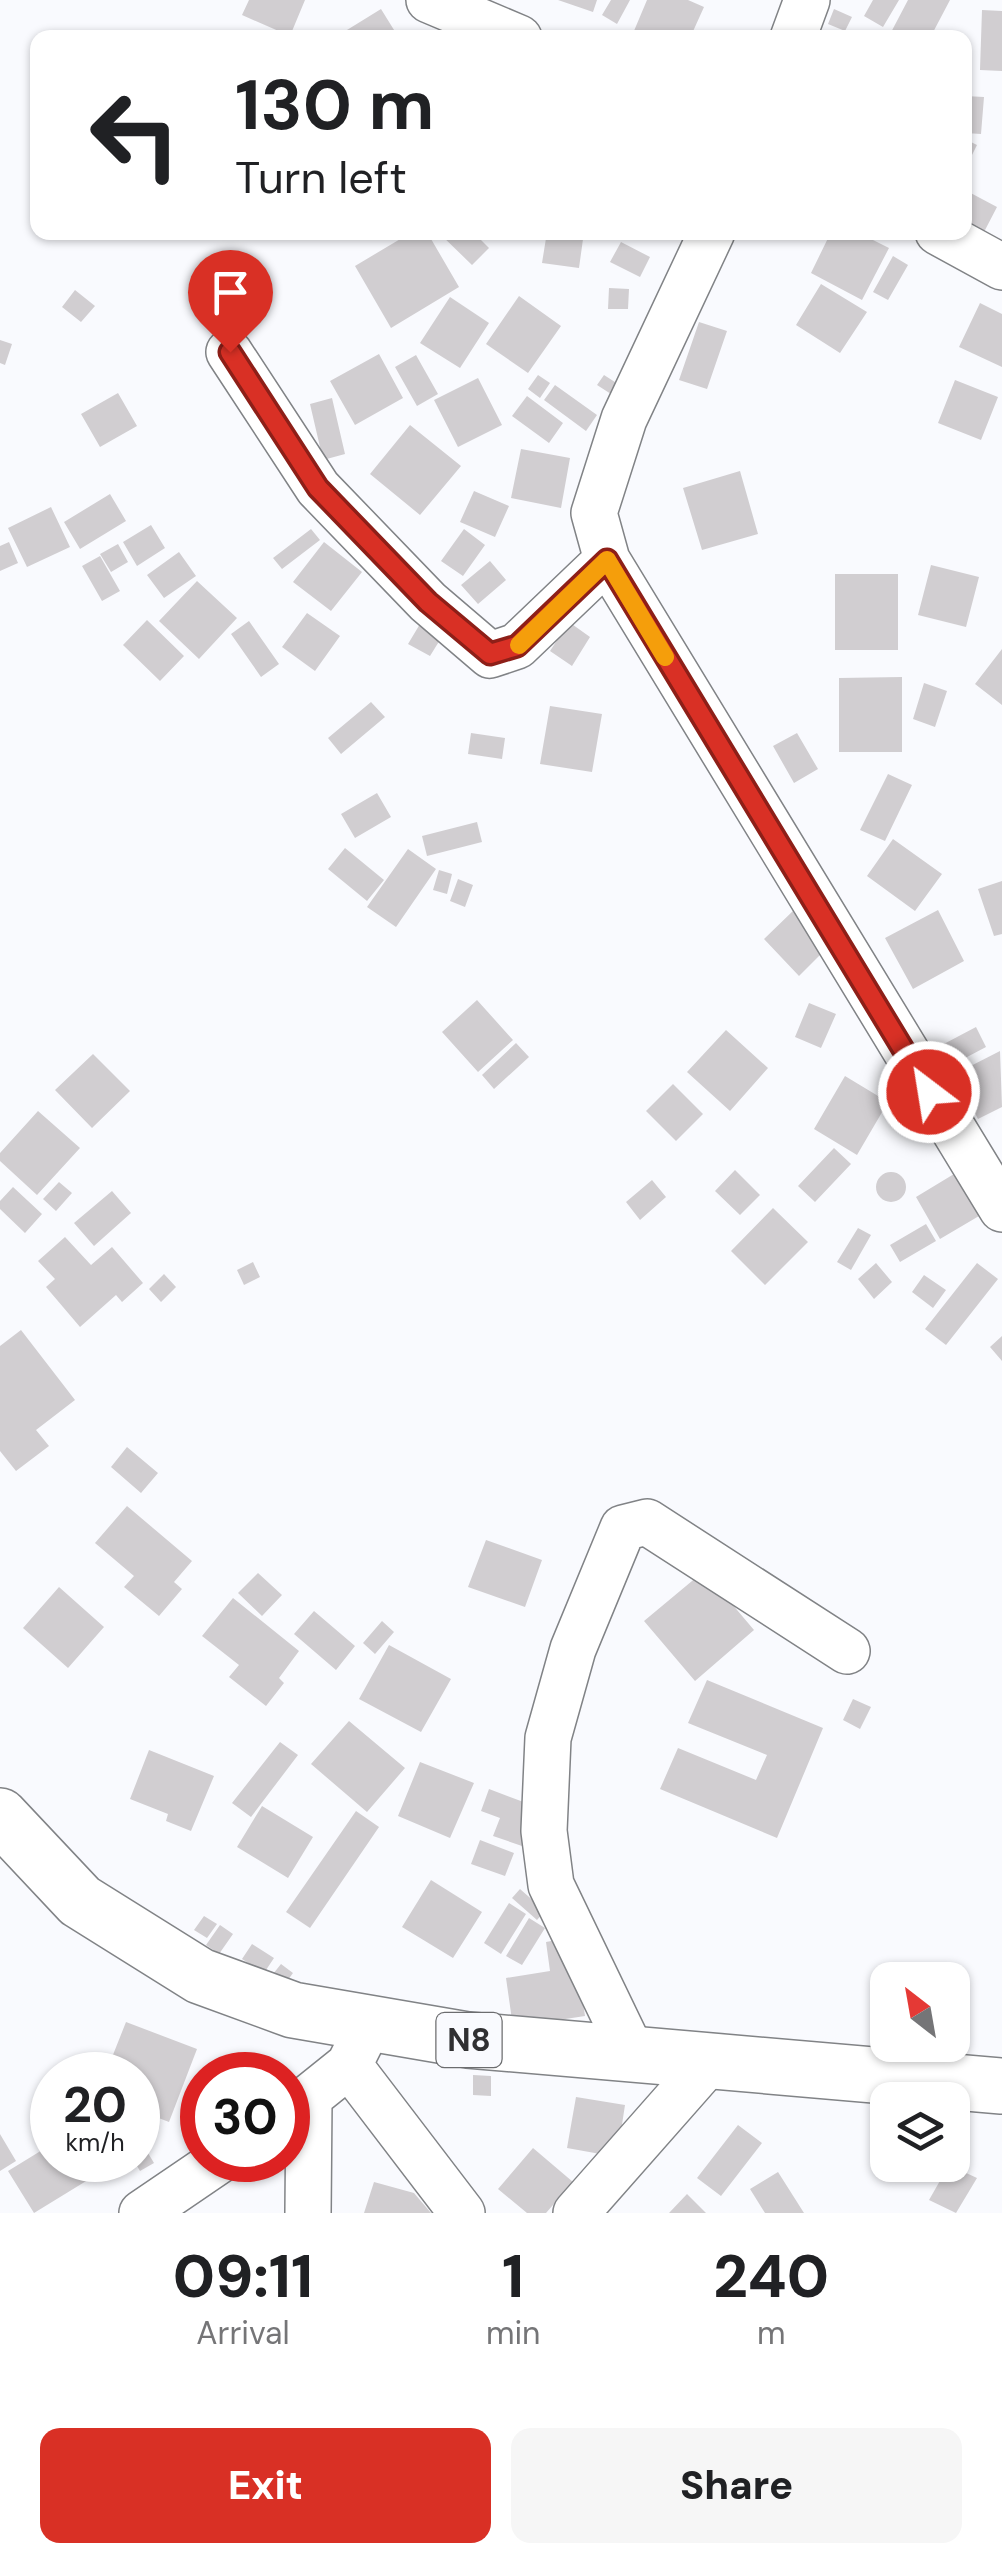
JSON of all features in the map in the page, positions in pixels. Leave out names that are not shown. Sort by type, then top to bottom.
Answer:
[{"type":"main road","name":"N8","points":[[0,1816],[80,1900],[200,1976],[293,2010],[359,2046],[468,2040],[1002,2086]]},
{"type":"street","points":[[429,0],[500,30]]},
{"type":"street","points":[[796,30],[807,0]]},
{"type":"street","points":[[708,240],[624,419],[594,513],[607,560],[1002,1210]]},
{"type":"street","points":[[953,240],[1002,267]]},
{"type":"street","points":[[230,352],[318,488],[428,602],[490,654],[517,646],[607,560]]},
{"type":"street","points":[[632,2054],[551,1885],[544,1831],[548,1738],[574,1649],[622,1528],[647,1522],[847,1651]]},
{"type":"street","points":[[310,2095],[359,2046],[462,2213]]},
{"type":"street","points":[[576,2213],[710,2061]]},
{"type":"street","points":[[142,2213],[188,2182]]},
{"type":"street","points":[[305,2182],[308,2213]]},
{"type":"building","points":[[249,0],[305,0],[292,30],[276,30],[242,15]]},
{"type":"building","points":[[558,0],[597,0],[593,12]]},
{"type":"building","points":[[611,0],[630,0],[617,24],[602,15]]},
{"type":"building","points":[[647,0],[688,0],[704,7],[694,30],[634,30]]},
{"type":"building","points":[[873,0],[899,0],[883,27],[864,16]]},
{"type":"building","points":[[908,0],[950,0],[934,30],[892,30]]},
{"type":"building","points":[[381,9],[394,30],[347,30]]},
{"type":"building","points":[[834,9],[852,17],[846,30],[828,24]]},
{"type":"building","points":[[982,10],[1002,11],[1002,71],[980,70]]},
{"type":"building","points":[[972,96],[984,97],[981,134],[972,133]]},
{"type":"building","points":[[972,194],[997,207],[984,232],[972,226]]},
{"type":"building","points":[[399,240],[432,240],[459,287],[391,328],[355,266]]},
{"type":"building","points":[[446,240],[481,240],[489,248],[472,265]]},
{"type":"building","points":[[546,240],[583,240],[579,268],[542,263]]},
{"type":"building","points":[[827,240],[873,240],[889,248],[862,300],[811,273]]},
{"type":"building","points":[[621,242],[650,257],[640,277],[610,262]]},
{"type":"building","points":[[893,256],[908,265],[888,300],[873,292]]},
{"type":"building","points":[[821,284],[867,312],[840,353],[796,325]]},
{"type":"building","points":[[609,288],[629,289],[628,309],[608,309]]},
{"type":"building","points":[[75,290],[95,306],[81,322],[62,307]]},
{"type":"building","points":[[519,296],[561,326],[528,373],[486,344]]},
{"type":"building","points":[[450,297],[489,323],[460,368],[420,343]]},
{"type":"building","points":[[980,303],[1002,314],[1002,367],[959,347]]},
{"type":"building","points":[[699,322],[727,331],[707,389],[679,380]]},
{"type":"building","points":[[0,340],[12,344],[5,365],[0,363]]},
{"type":"building","points":[[379,354],[403,398],[355,425],[330,381]]},
{"type":"building","points":[[416,355],[438,394],[417,406],[395,367]]},
{"type":"building","points":[[538,375],[550,383],[540,398],[528,389]]},
{"type":"building","points":[[604,375],[618,384],[611,394],[597,385]]},
{"type":"building","points":[[478,378],[502,425],[458,447],[434,400]]},
{"type":"building","points":[[955,380],[998,397],[981,440],[938,423]]},
{"type":"building","points":[[555,385],[597,415],[586,431],[544,400]]},
{"type":"building","points":[[118,393],[137,426],[100,447],[81,414]]},
{"type":"building","points":[[527,396],[563,423],[549,443],[512,416]]},
{"type":"building","points":[[332,398],[345,454],[323,460],[310,404]]},
{"type":"building","points":[[410,425],[461,466],[420,515],[370,474]]},
{"type":"building","points":[[521,449],[570,458],[561,508],[511,498]]},
{"type":"building","points":[[740,471],[758,534],[702,550],[683,488]]},
{"type":"building","points":[[474,491],[509,506],[495,537],[460,522]]},
{"type":"building","points":[[110,494],[126,521],[80,549],[64,522]]},
{"type":"building","points":[[51,507],[70,547],[27,567],[8,528]]},
{"type":"building","points":[[151,525],[165,548],[137,566],[123,542]]},
{"type":"building","points":[[311,529],[320,540],[282,569],[273,558]]},
{"type":"building","points":[[464,529],[485,545],[463,576],[441,561]]},
{"type":"building","points":[[9,542],[18,563],[0,571],[0,546]]},
{"type":"building","points":[[324,542],[362,572],[331,611],[293,582]]},
{"type":"building","points":[[118,544],[128,562],[111,572],[100,554]]},
{"type":"building","points":[[179,552],[196,576],[164,598],[147,575]]},
{"type":"building","points":[[100,556],[120,591],[102,601],[82,566]]},
{"type":"building","points":[[490,561],[506,580],[478,604],[461,585]]},
{"type":"building","points":[[931,565],[979,577],[966,627],[918,615]]},
{"type":"building","points":[[835,574],[898,574],[898,650],[835,650]]},
{"type":"building","points":[[197,581],[237,618],[199,659],[159,621]]},
{"type":"building","points":[[307,613],[340,636],[315,671],[282,647]]},
{"type":"building","points":[[426,614],[448,627],[430,656],[408,644]]},
{"type":"building","points":[[147,620],[184,656],[160,681],[123,645]]},
{"type":"building","points":[[249,621],[279,664],[261,677],[231,634]]},
{"type":"building","points":[[569,622],[590,637],[572,666],[550,651]]},
{"type":"building","points":[[1002,649],[1002,705],[975,684]]},
{"type":"building","points":[[902,677],[902,752],[839,752],[839,678]]},
{"type":"building","points":[[924,683],[947,691],[935,727],[913,719]]},
{"type":"building","points":[[371,702],[385,717],[341,754],[328,738]]},
{"type":"building","points":[[550,706],[602,714],[592,772],[540,764]]},
{"type":"building","points":[[471,733],[505,738],[502,759],[468,754]]},
{"type":"building","points":[[797,733],[818,769],[794,783],[773,746]]},
{"type":"building","points":[[888,774],[912,785],[885,841],[860,830]]},
{"type":"building","points":[[377,793],[391,817],[355,838],[341,814]]},
{"type":"building","points":[[477,822],[482,842],[427,856],[422,836]]},
{"type":"building","points":[[893,839],[942,874],[915,911],[867,876]]},
{"type":"building","points":[[345,848],[384,880],[367,901],[328,869]]},
{"type":"building","points":[[408,849],[436,869],[396,927],[367,907]]},
{"type":"building","points":[[439,870],[452,874],[447,894],[433,890]]},
{"type":"building","points":[[458,879],[473,885],[465,907],[450,901]]},
{"type":"building","points":[[1002,881],[1002,934],[994,936],[978,889]]},
{"type":"building","points":[[795,909],[831,944],[799,976],[764,939]]},
{"type":"building","points":[[938,910],[964,961],[913,989],[885,938]]},
{"type":"building","points":[[477,1000],[513,1040],[478,1072],[442,1032]]},
{"type":"building","points":[[809,1003],[836,1014],[821,1048],[795,1037]]},
{"type":"building","points":[[976,1027],[986,1047],[950,1066],[940,1046]]},
{"type":"building","points":[[726,1030],[768,1068],[730,1111],[687,1072]]},
{"type":"building","points":[[516,1043],[529,1057],[494,1089],[482,1075]]},
{"type":"building","points":[[1000,1051],[1002,1107],[978,1119],[955,1074]]},
{"type":"building","points":[[93,1054],[130,1091],[92,1128],[55,1090]]},
{"type":"building","points":[[845,1076],[888,1102],[857,1155],[814,1129]]},
{"type":"building","points":[[673,1084],[703,1114],[676,1141],[646,1111]]},
{"type":"building","points":[[38,1111],[80,1148],[37,1195],[0,1161],[0,1153]]},
{"type":"building","points":[[834,1148],[851,1164],[815,1202],[798,1186]]},
{"type":"building","points":[[735,1170],[760,1195],[740,1215],[715,1191]]},
{"type":"building","points":[[891,1172],[902,1176],[906,1187],[902,1198],[891,1202],[880,1198],[876,1187],[880,1176]]},
{"type":"building","points":[[954,1174],[979,1216],[940,1239],[916,1197]]},
{"type":"building","points":[[652,1180],[666,1197],[640,1220],[626,1202]]},
{"type":"building","points":[[59,1182],[72,1193],[56,1211],[43,1199]]},
{"type":"building","points":[[13,1187],[42,1214],[25,1233],[0,1209],[0,1201]]},
{"type":"building","points":[[112,1191],[131,1213],[94,1246],[74,1223]]},
{"type":"building","points":[[773,1208],[808,1242],[765,1285],[731,1251]]},
{"type":"building","points":[[926,1224],[936,1241],[900,1262],[890,1245]]},
{"type":"building","points":[[858,1228],[871,1235],[851,1270],[837,1262]]},
{"type":"building","points":[[65,1237],[91,1265],[112,1247],[143,1283],[122,1302],[116,1295],[80,1327],[46,1287],[55,1279],[38,1261]]},
{"type":"building","points":[[253,1262],[260,1277],[244,1285],[237,1270]]},
{"type":"building","points":[[876,1263],[892,1282],[874,1299],[858,1279]]},
{"type":"building","points":[[977,1263],[998,1279],[946,1345],[925,1329]]},
{"type":"building","points":[[164,1274],[176,1287],[161,1302],[149,1289]]},
{"type":"building","points":[[924,1275],[946,1290],[933,1308],[912,1292]]},
{"type":"building","points":[[21,1330],[75,1400],[36,1430],[49,1446],[16,1471],[0,1451],[0,1346]]},
{"type":"building","points":[[1002,1336],[1002,1361],[990,1347]]},
{"type":"building","points":[[127,1447],[158,1473],[141,1493],[111,1467]]},
{"type":"building","points":[[127,1506],[192,1561],[174,1582],[182,1589],[159,1616],[124,1587],[134,1576],[95,1543]]},
{"type":"building","points":[[486,1540],[542,1560],[525,1607],[468,1587]]},
{"type":"building","points":[[704,1571],[754,1630],[695,1681],[644,1621]]},
{"type":"building","points":[[258,1573],[282,1595],[262,1616],[238,1593]]},
{"type":"building","points":[[59,1587],[104,1627],[68,1668],[23,1628]]},
{"type":"building","points":[[233,1598],[299,1651],[279,1678],[284,1683],[266,1706],[229,1677],[239,1665],[202,1636]]},
{"type":"building","points":[[314,1611],[355,1646],[336,1670],[294,1634]]},
{"type":"building","points":[[382,1621],[394,1632],[375,1654],[363,1643]]},
{"type":"building","points":[[389,1645],[451,1679],[421,1732],[359,1699]]},
{"type":"building","points":[[707,1680],[823,1728],[777,1838],[660,1789],[678,1748],[756,1780],[767,1755],[688,1723]]},
{"type":"building","points":[[853,1699],[871,1707],[860,1729],[843,1720]]},
{"type":"building","points":[[349,1721],[405,1768],[367,1812],[311,1764]]},
{"type":"building","points":[[280,1742],[298,1755],[251,1817],[232,1803]]},
{"type":"building","points":[[149,1750],[214,1776],[191,1831],[166,1821],[168,1814],[130,1799]]},
{"type":"building","points":[[420,1762],[474,1783],[450,1838],[398,1816]]},
{"type":"building","points":[[489,1789],[537,1807],[522,1846],[493,1836],[500,1818],[481,1811]]},
{"type":"building","points":[[262,1806],[313,1837],[288,1878],[237,1847]]},
{"type":"building","points":[[356,1811],[379,1827],[310,1928],[286,1912]]},
{"type":"building","points":[[480,1840],[514,1853],[505,1876],[471,1864]]},
{"type":"building","points":[[431,1880],[482,1912],[453,1958],[402,1927]]},
{"type":"building","points":[[520,1889],[545,1911],[537,1920],[512,1898]]},
{"type":"building","points":[[509,1903],[526,1914],[501,1954],[484,1943]]},
{"type":"building","points":[[204,1916],[217,1924],[207,1938],[194,1930]]},
{"type":"building","points":[[529,1918],[545,1928],[522,1965],[506,1956]]},
{"type":"building","points":[[220,1925],[233,1934],[219,1954],[206,1945]]},
{"type":"building","points":[[573,1937],[585,2016],[513,2027],[506,1978],[550,1971],[546,1942]]},
{"type":"building","points":[[252,1944],[274,1958],[264,1973],[242,1959]]},
{"type":"building","points":[[281,1964],[293,1973],[285,1984],[273,1974]]},
{"type":"building","points":[[126,2022],[197,2049],[180,2052],[180,2093],[169,2122],[160,2119],[160,2052],[114,2052]]},
{"type":"building","points":[[473,2075],[491,2076],[491,2096],[473,2095]]},
{"type":"building","points":[[576,2097],[625,2105],[617,2157],[567,2148]]},
{"type":"building","points":[[738,2125],[762,2143],[721,2196],[697,2178]]},
{"type":"building","points":[[0,2134],[16,2161],[0,2171]]},
{"type":"building","points":[[533,2148],[573,2182],[546,2213],[527,2213],[498,2189]]},
{"type":"building","points":[[30,2158],[30,2182],[85,2182],[34,2213],[8,2171]]},
{"type":"building","points":[[778,2172],[804,2213],[765,2213],[750,2189]]},
{"type":"building","points":[[970,2175],[977,2178],[956,2213],[929,2200],[939,2182],[970,2182]]},
{"type":"building","points":[[374,2182],[414,2193],[431,2213],[364,2213]]},
{"type":"building","points":[[687,2194],[706,2213],[669,2213]]},
{"type":"slow traffic","points":[[519,645],[607,560],[665,657]]},
{"type":"route","points":[[230,352],[318,488],[428,602],[490,654],[517,646],[607,560],[929,1092]]}]
